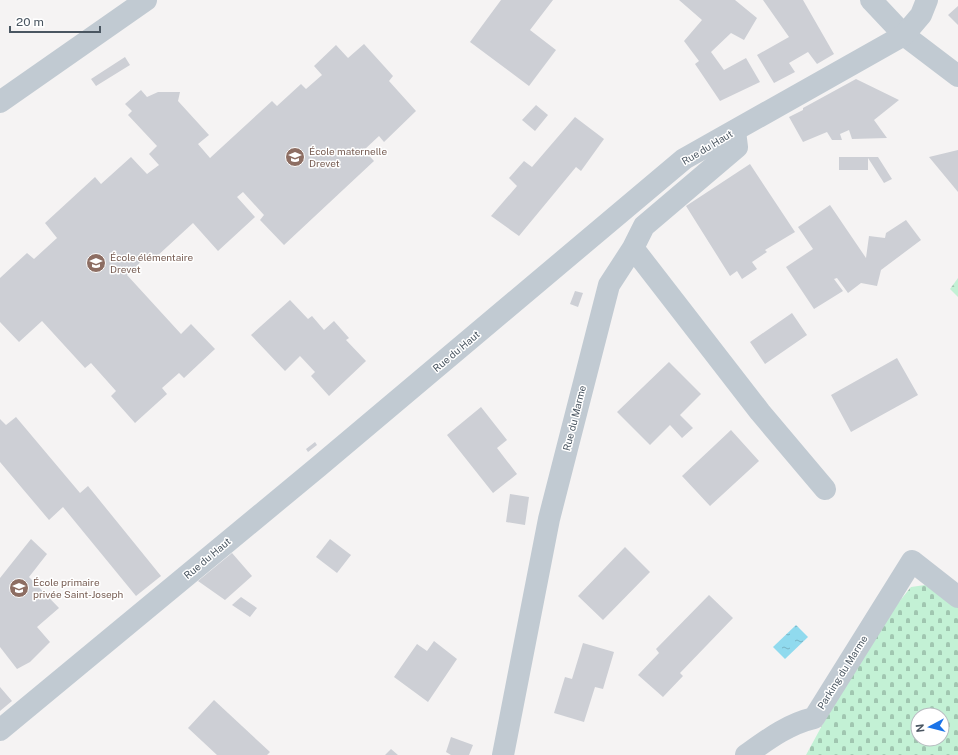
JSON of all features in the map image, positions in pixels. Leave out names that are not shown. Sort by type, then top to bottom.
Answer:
[{"type":"street","points":[[0,102],[146,0]]},
{"type":"street","points":[[872,0],[904,35],[958,76]]},
{"type":"street","name":"Rue du Haut","points":[[0,730],[318,467],[684,159],[904,35],[921,14],[927,0]]},
{"type":"street","name":"Rue du Marme","points":[[503,755],[549,519],[581,389],[609,285],[633,248],[644,226],[737,147],[735,131]]},
{"type":"street","points":[[633,248],[760,412],[825,489]]},
{"type":"street","name":"Parking du Marme","points":[[746,755],[775,734],[801,721],[814,718],[912,561],[958,597]]},
{"type":"green space","points":[[958,278],[958,297],[950,289]]},
{"type":"green space","points":[[925,585],[958,605],[958,755],[806,755],[869,639],[911,587]]},
{"type":"water","points":[[796,625],[808,637],[785,659],[773,647]]},
{"type":"building","points":[[501,0],[553,0],[530,30],[556,50],[529,86],[470,42]]},
{"type":"building","points":[[679,0],[735,0],[757,18],[744,40],[731,33],[711,52],[724,70],[746,58],[760,82],[720,101],[695,64],[699,61],[684,41],[702,20]]},
{"type":"building","points":[[763,0],[803,0],[834,54],[817,64],[808,52],[789,63],[795,72],[774,83],[757,55],[789,37]]},
{"type":"building","points":[[958,6],[958,25],[948,15]]},
{"type":"building","points":[[364,44],[393,76],[389,81],[416,111],[384,142],[379,136],[364,150],[374,161],[284,245],[260,220],[264,215],[243,192],[237,197],[255,217],[218,251],[193,223],[155,258],[150,253],[127,275],[181,334],[191,324],[215,349],[184,378],[179,373],[162,388],[167,394],[135,423],[111,396],[116,391],[91,363],[85,368],[42,321],[19,342],[0,322],[0,278],[27,253],[34,259],[57,238],[45,223],[95,177],[101,184],[131,157],[147,174],[159,165],[149,154],[157,146],[128,115],[132,111],[125,104],[141,90],[147,97],[158,92],[180,92],[178,101],[209,135],[198,144],[210,158],[272,101],[277,106],[301,84],[306,89],[322,75],[314,66],[336,45],[348,58]]},
{"type":"building","points":[[125,57],[130,65],[96,86],[91,79]]},
{"type":"building","points":[[856,79],[899,100],[874,120],[887,138],[852,139],[849,130],[840,134],[842,140],[832,140],[827,132],[803,142],[789,117]]},
{"type":"building","points":[[536,105],[548,115],[535,131],[522,120]]},
{"type":"building","points":[[575,117],[604,139],[581,171],[576,167],[519,236],[491,216],[517,186],[509,178],[524,161],[532,167]]},
{"type":"building","points":[[958,150],[958,192],[929,157]]},
{"type":"building","points":[[839,157],[878,157],[892,179],[884,183],[868,158],[868,170],[839,170]]},
{"type":"building","points":[[750,164],[795,232],[765,250],[767,252],[752,262],[757,269],[742,279],[737,271],[730,276],[686,206]]},
{"type":"building","points":[[830,205],[866,258],[869,236],[885,238],[886,233],[906,220],[921,240],[881,270],[877,286],[861,283],[848,293],[837,278],[834,279],[843,291],[814,309],[786,267],[813,249],[798,227]]},
{"type":"building","points":[[575,291],[583,293],[578,307],[570,304]]},
{"type":"building","points":[[290,300],[308,319],[312,316],[324,330],[334,321],[349,338],[346,340],[366,361],[329,396],[311,376],[315,372],[300,356],[285,371],[251,335]]},
{"type":"building","points":[[792,313],[807,335],[765,364],[750,342]]},
{"type":"building","points":[[897,358],[918,395],[851,432],[831,395]]},
{"type":"building","points":[[669,362],[701,394],[680,415],[693,428],[682,438],[670,425],[650,445],[617,412]]},
{"type":"building","points":[[481,407],[507,440],[497,448],[517,474],[493,493],[447,435]]},
{"type":"building","points":[[16,417],[80,493],[88,486],[161,576],[136,596],[63,507],[49,520],[0,462],[0,419],[6,425]]},
{"type":"building","points":[[731,430],[759,461],[710,506],[682,476]]},
{"type":"building","points":[[315,442],[317,445],[308,452],[306,449]]},
{"type":"building","points":[[510,494],[529,497],[525,525],[506,522]]},
{"type":"building","points":[[31,539],[47,554],[29,577],[59,608],[37,627],[50,642],[30,662],[17,669],[0,647],[0,578]]},
{"type":"building","points":[[330,539],[351,555],[337,573],[316,557]]},
{"type":"building","points":[[625,547],[650,572],[603,620],[578,596]]},
{"type":"building","points":[[232,553],[252,576],[225,600],[198,581]]},
{"type":"building","points":[[709,595],[733,618],[680,673],[683,676],[663,697],[638,675],[659,653],[656,649]]},
{"type":"building","points":[[241,597],[257,608],[250,617],[232,605]]},
{"type":"building","points":[[434,641],[457,659],[428,702],[394,677],[417,644],[427,651]]},
{"type":"building","points":[[583,643],[614,652],[603,689],[595,687],[584,722],[554,713],[565,677],[572,679]]},
{"type":"building","points":[[0,687],[12,701],[0,711]]},
{"type":"building","points":[[214,700],[270,752],[267,755],[217,755],[188,728]]},
{"type":"building","points":[[451,737],[473,745],[469,755],[451,755],[446,752]]},
{"type":"building","points":[[391,749],[398,755],[385,755]]},
{"type":"place","name":"École maternelle Drevet","points":[[295,157]]},
{"type":"place","name":"École élémentaire Drevet","points":[[96,263]]},
{"type":"place","name":"École primaire privée Saint-Joseph","points":[[19,588]]}]
